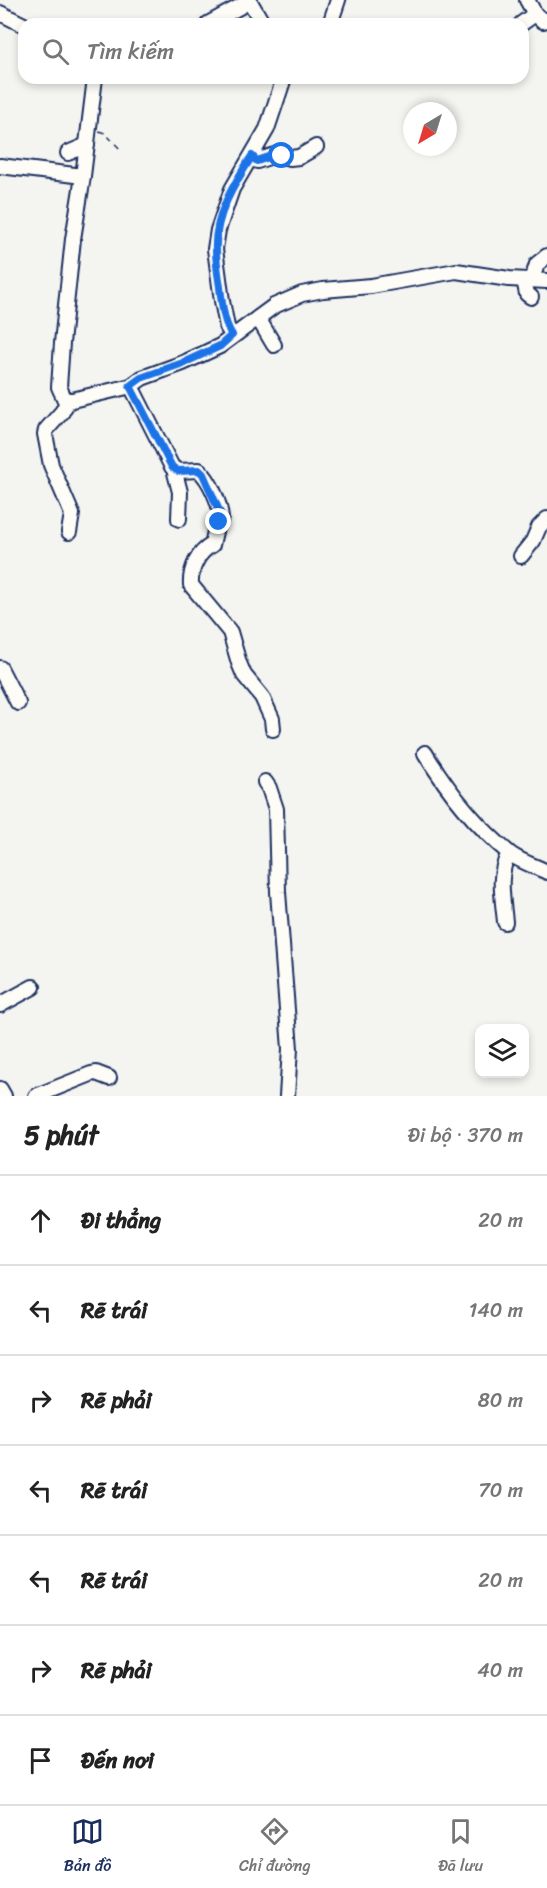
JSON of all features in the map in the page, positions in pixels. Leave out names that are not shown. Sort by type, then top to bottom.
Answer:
[{"type":"street","points":[[332,18],[338,0]]},
{"type":"street","points":[[527,0],[541,17]]},
{"type":"street","points":[[219,18],[250,1],[260,18]]},
{"type":"street","points":[[0,13],[18,22]]},
{"type":"street","points":[[68,401],[63,397],[59,387],[72,251],[94,84]]},
{"type":"street","points":[[232,335],[227,327],[222,301],[216,239],[220,220],[232,189],[267,129],[282,84]]},
{"type":"street","points":[[68,153],[87,145]]},
{"type":"street","points":[[252,156],[257,161],[275,155],[299,157],[316,147]]},
{"type":"street","points":[[0,166],[83,176]]},
{"type":"street","points":[[531,297],[527,294],[528,280],[537,264],[547,256]]},
{"type":"street","points":[[69,532],[72,514],[51,465],[45,434],[68,401],[130,386],[141,378],[183,363],[220,346],[274,306],[302,294],[377,285],[423,275],[456,271],[547,281]]},
{"type":"street","points":[[258,318],[274,345]]},
{"type":"street","points":[[130,386],[166,459],[174,469],[180,492],[179,519]]},
{"type":"street","points":[[174,469],[199,470],[213,493],[221,518],[216,527],[212,545],[202,550],[198,557],[191,576],[191,585],[230,632],[241,669],[262,697],[272,719],[273,729]]},
{"type":"street","points":[[521,556],[533,541],[539,527],[547,519]]},
{"type":"street","points":[[0,668],[18,703]]},
{"type":"street","points":[[425,753],[448,790],[509,854],[547,872]]},
{"type":"street","points":[[265,782],[276,809],[278,892],[290,1049],[287,1096]]},
{"type":"street","points":[[505,922],[502,872],[504,861],[509,854]]},
{"type":"street","points":[[0,1005],[33,987]]},
{"type":"street","points":[[36,1096],[91,1074],[96,1073],[109,1078]]},
{"type":"street","points":[[0,1089],[4,1096]]},
{"type":"path","points":[[89,130],[105,133],[121,150]]},
{"type":"route","points":[[219,522],[220,513],[203,474],[199,470],[178,471],[172,467],[130,386],[141,378],[170,369],[220,346],[232,335],[227,327],[215,249],[220,220],[232,189],[252,156],[259,161],[275,155],[282,156]]}]
